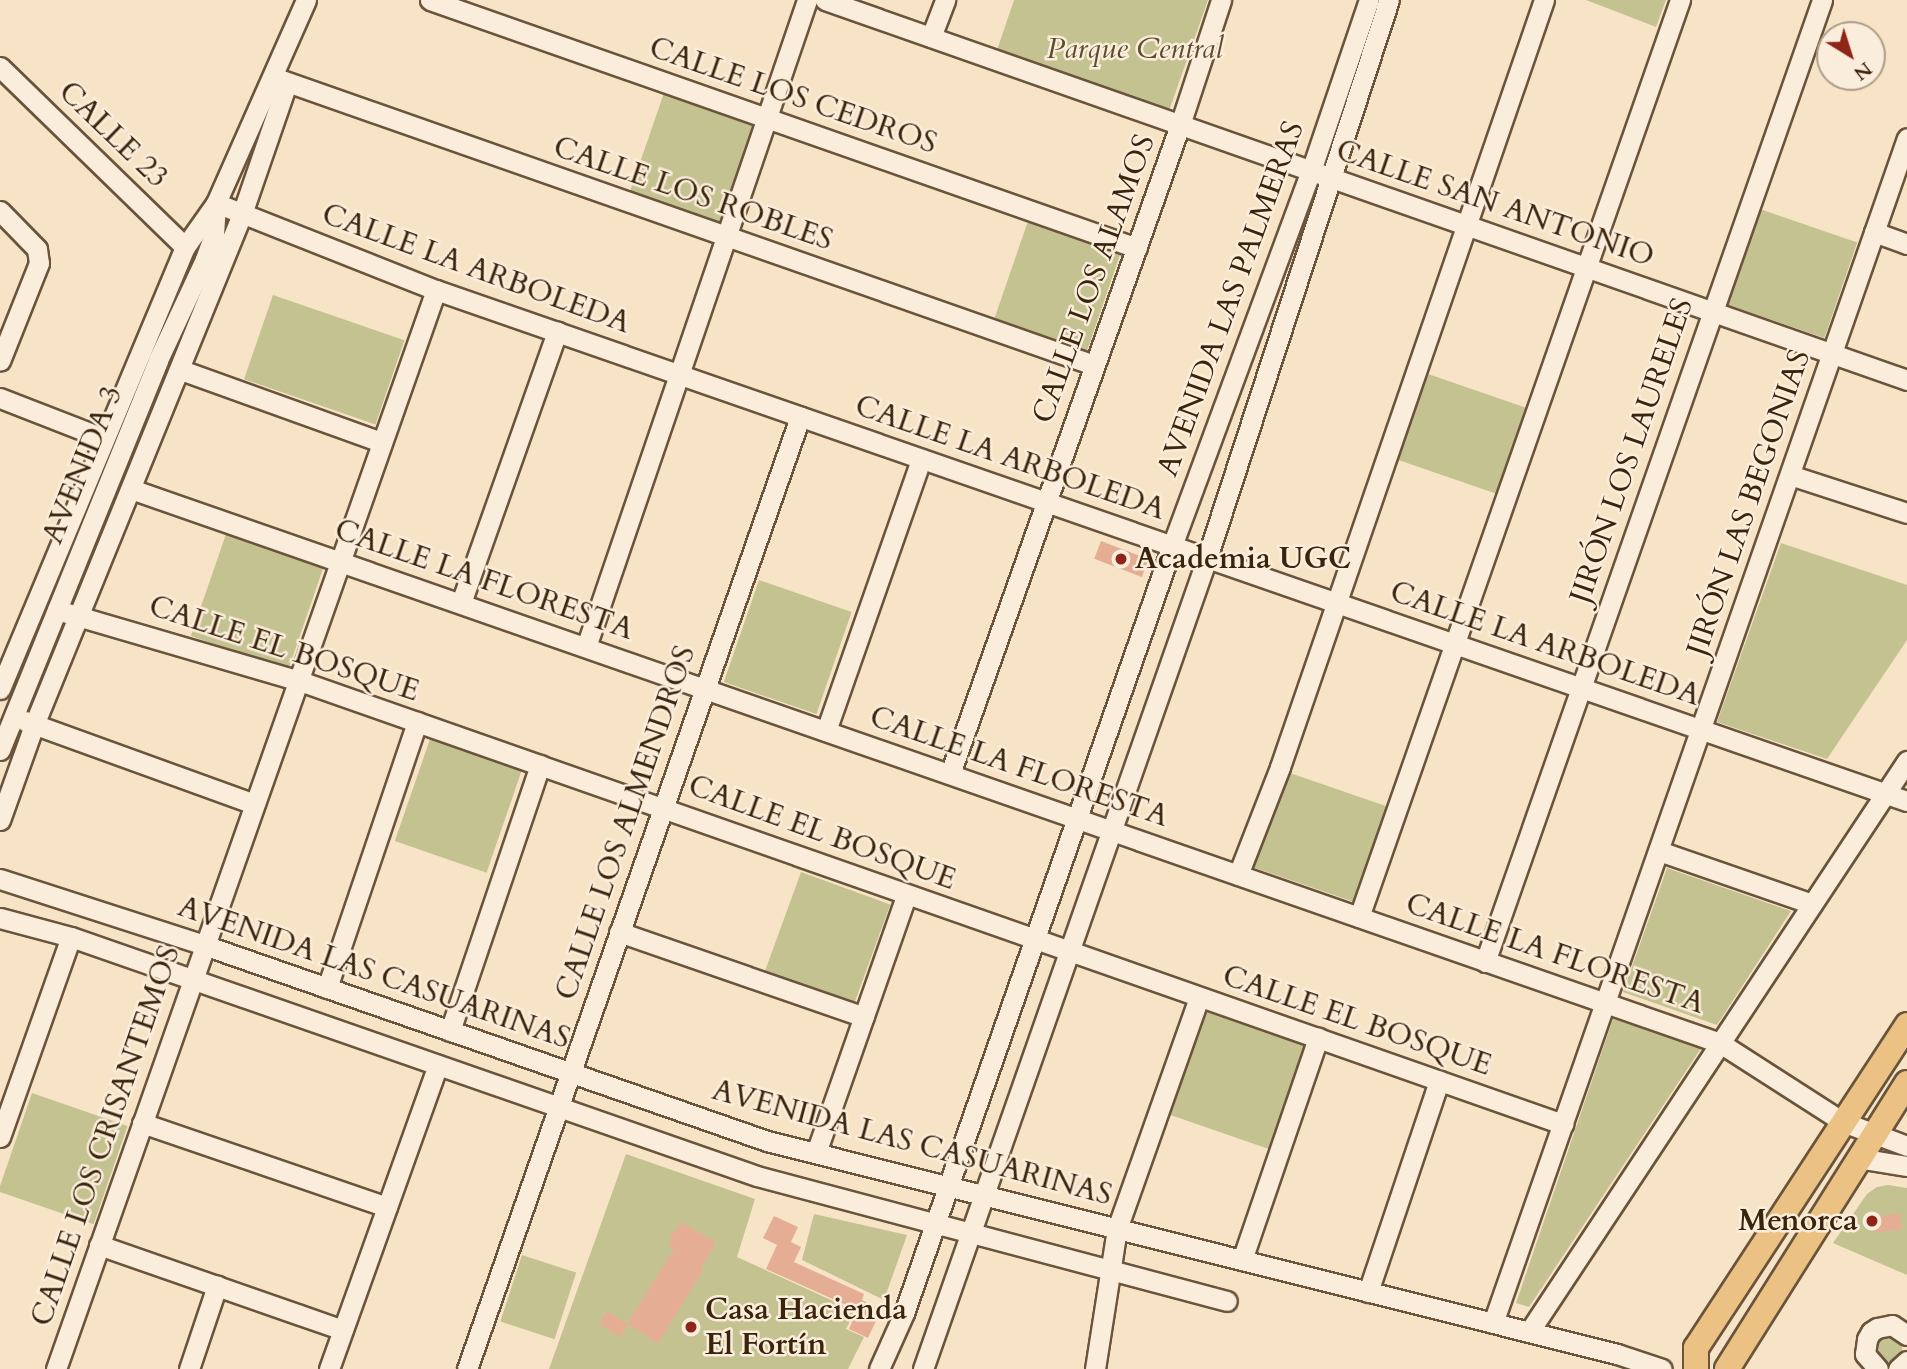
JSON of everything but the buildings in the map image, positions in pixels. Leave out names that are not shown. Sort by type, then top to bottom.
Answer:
[{"type":"main road","points":[[1696,1369],[1696,1348],[1907,1025]]},
{"type":"main road","points":[[1727,1369],[1857,1158],[1907,1083]]},
{"type":"street","name":"AVENIDA 3","points":[[0,689],[185,247],[216,203],[280,80],[306,0]]},
{"type":"street","name":"CALLE LOS CEDROS","points":[[430,0],[1137,248]]},
{"type":"street","points":[[586,647],[807,0]]},
{"type":"street","name":"CALLE SAN ANTONIO","points":[[825,0],[1907,380]]},
{"type":"street","points":[[931,37],[945,0]]},
{"type":"street","name":"CALLE LOS ALAMOS","points":[[950,774],[1137,248],[1221,0]]},
{"type":"street","name":"AVENIDA LAS PALMERAS","points":[[879,1369],[904,1313],[1172,546],[1311,171],[1369,0]]},
{"type":"street","name":"AVENIDA LAS PALMERAS","points":[[923,1369],[1207,558],[1390,0]]},
{"type":"street","points":[[1238,875],[1280,767],[1544,0]]},
{"type":"street","points":[[1359,917],[1680,0]]},
{"type":"street","name":"JIRÓN LOS LAURELES","points":[[1485,962],[1822,0]]},
{"type":"street","name":"CALLE 23","points":[[0,67],[185,247]]},
{"type":"street","points":[[0,820],[34,725],[181,370],[242,214],[280,80]]},
{"type":"street","name":"CALLE LOS ROBLES","points":[[280,80],[1094,365]]},
{"type":"street","name":"JIRÓN LAS BEGONIAS","points":[[1493,1323],[1907,138]]},
{"type":"street","name":"AVENIDA 3","points":[[0,750],[158,360],[205,259],[214,233],[216,203]]},
{"type":"street","name":"CALLE LA ARBOLEDA","points":[[216,203],[436,290],[1907,800]]},
{"type":"street","points":[[0,211],[37,249],[39,263],[1,357]]},
{"type":"street","points":[[1874,232],[1907,244]]},
{"type":"street","name":"CALLE LOS CRISANTEMOS","points":[[56,1369],[436,290]]},
{"type":"street","points":[[461,603],[557,332]]},
{"type":"street","points":[[181,370],[381,442]]},
{"type":"street","points":[[0,398],[103,438]]},
{"type":"street","name":"CALLE LOS ALMENDROS","points":[[467,1369],[800,417]]},
{"type":"street","points":[[826,731],[922,459]]},
{"type":"street","points":[[1790,475],[1907,513]]},
{"type":"street","name":"CALLE LA FLORESTA","points":[[131,489],[1720,1043],[1843,1122],[1907,1146]]},
{"type":"street","name":"CALLE EL BOSQUE","points":[[57,610],[297,680],[1563,1125]]},
{"type":"street","points":[[0,638],[21,637]]},
{"type":"street","points":[[12,717],[254,804]]},
{"type":"street","points":[[327,988],[417,722]]},
{"type":"street","points":[[1529,1332],[1907,761]]},
{"type":"street","points":[[450,1031],[540,765]]},
{"type":"street","points":[[1658,851],[1812,904]]},
{"type":"street","name":"AVENIDA LAS CASUARINAS","points":[[0,879],[204,945],[767,1141],[1617,1354],[1662,1369]]},
{"type":"street","points":[[817,1153],[906,896]]},
{"type":"street","points":[[0,918],[71,937],[757,1176],[935,1225],[972,1231],[1227,1301]]},
{"type":"street","points":[[619,932],[864,1017]]},
{"type":"street","points":[[0,1137],[71,937]]},
{"type":"street","points":[[1095,1369],[1117,1229],[1199,997]]},
{"type":"street","points":[[1242,1260],[1318,1038]]},
{"type":"street","points":[[329,1369],[438,1065]]},
{"type":"street","points":[[1368,1292],[1439,1081]]},
{"type":"street","points":[[142,1123],[387,1207]]},
{"type":"street","points":[[1857,1158],[1907,1166]]},
{"type":"street","points":[[99,1245],[343,1330]]},
{"type":"street","points":[[189,1369],[217,1286]]},
{"type":"street","points":[[1878,1369],[1866,1354],[1865,1347],[1871,1332],[1892,1325],[1907,1335]]},
{"type":"street","points":[[1898,1369],[1907,1362]]},
{"type":"green space","name":"Parque Central","points":[[1014,0],[1208,0],[1169,111],[996,53]]},
{"type":"green space","points":[[1586,0],[1666,0],[1656,27]]},
{"type":"green space","points":[[665,90],[757,122],[722,224],[630,192]]},
{"type":"green space","points":[[1757,208],[1857,243],[1824,338],[1724,303]]},
{"type":"green space","points":[[1028,221],[1121,253],[1085,356],[993,324]]},
{"type":"green space","points":[[273,295],[404,340],[375,424],[244,379]]},
{"type":"green space","points":[[1428,374],[1525,408],[1496,494],[1398,460]]},
{"type":"green space","points":[[226,534],[323,568],[288,670],[191,636]]},
{"type":"green space","points":[[1781,543],[1907,585],[1907,640],[1827,759],[1717,722]]},
{"type":"green space","points":[[759,580],[852,612],[816,714],[724,682]]},
{"type":"green space","points":[[430,739],[522,771],[487,873],[395,841]]},
{"type":"green space","points":[[1287,772],[1390,807],[1357,903],[1254,867]]},
{"type":"green space","points":[[1667,868],[1791,911],[1717,1025],[1623,992]]},
{"type":"green space","points":[[801,872],[890,904],[854,1003],[765,971]]},
{"type":"green space","points":[[1206,1012],[1307,1047],[1272,1150],[1171,1115]]},
{"type":"green space","points":[[1613,1019],[1702,1047],[1529,1307],[1516,1303]]},
{"type":"green space","points":[[32,1093],[127,1126],[94,1224],[0,1192]]},
{"type":"green space","points":[[626,1154],[755,1199],[737,1257],[855,1311],[846,1329],[864,1337],[848,1369],[549,1369]]},
{"type":"green space","points":[[1888,1185],[1907,1188],[1907,1275],[1833,1243],[1867,1194],[1877,1187]]},
{"type":"green space","points":[[814,1214],[907,1235],[884,1300],[802,1260]]},
{"type":"green space","points":[[522,1255],[576,1273],[555,1339],[500,1322]]},
{"type":"green space","points":[[1888,1334],[1898,1338],[1902,1348],[1898,1358],[1888,1362],[1878,1358],[1874,1348],[1878,1338]]},
{"type":"place","name":"Academia UGC","points":[[1121,559]]},
{"type":"place","name":"Menorca","points":[[1872,1221]]},
{"type":"place","name":"Casa Hacienda El Fortín","points":[[691,1327]]}]
